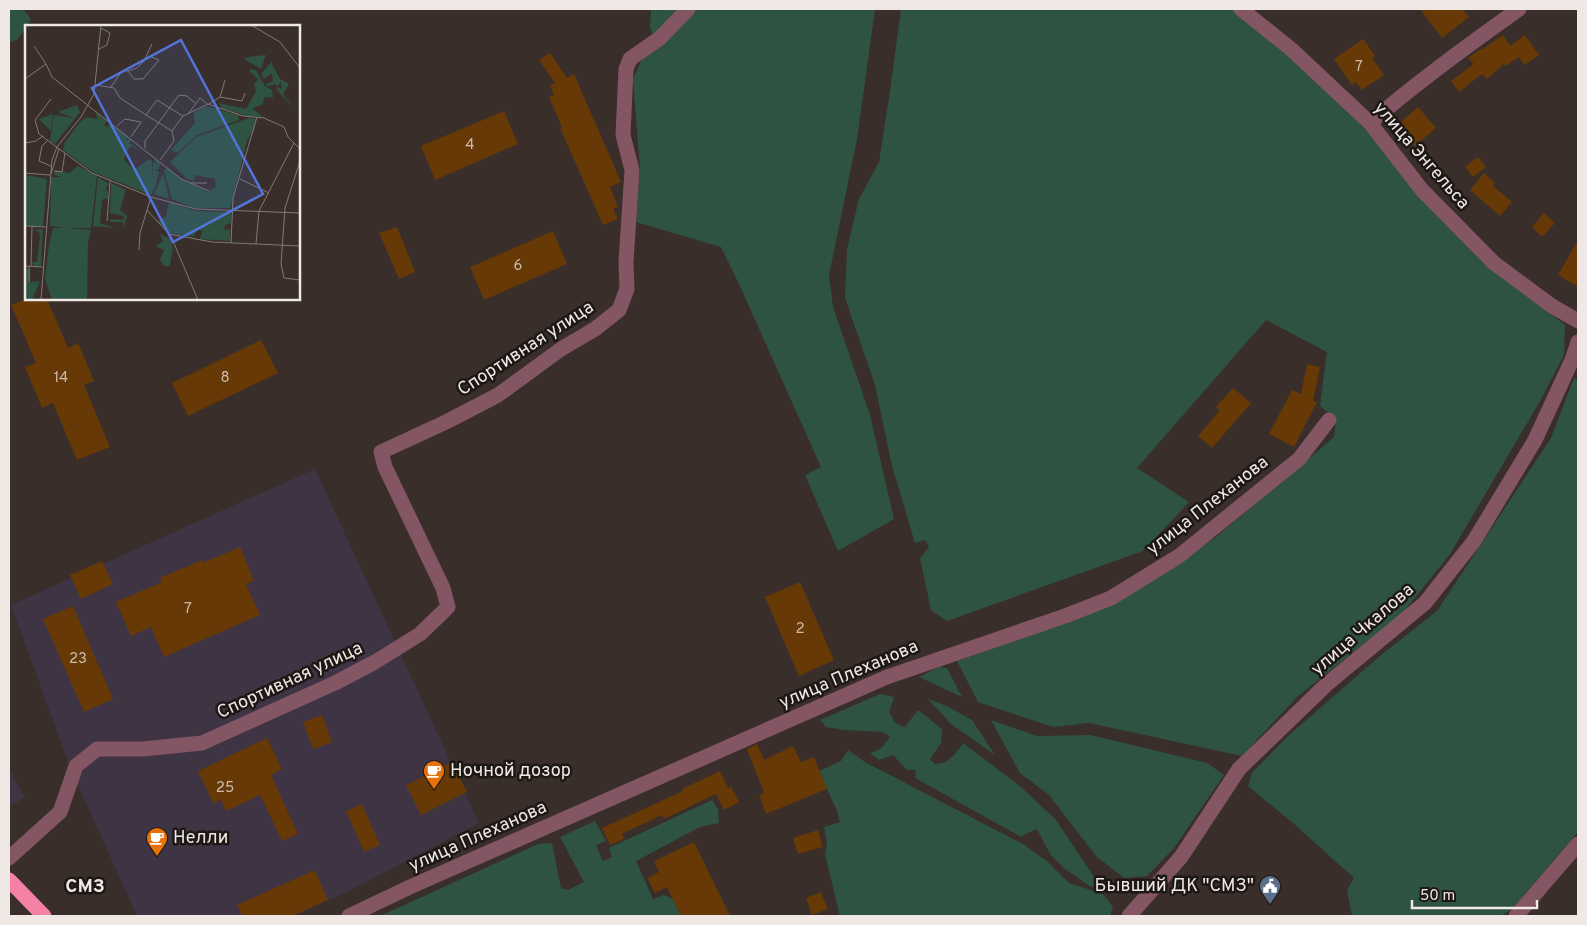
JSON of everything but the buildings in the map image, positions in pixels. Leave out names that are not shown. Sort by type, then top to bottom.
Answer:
[{"type":"highway","points":[[9,880],[44,916]]},
{"type":"street","name":"Спортивная улица","points":[[9,858],[60,812],[76,766],[97,749],[143,749],[202,743],[336,683],[375,662],[420,634],[448,607],[443,588],[385,467],[381,452],[498,395],[561,350],[595,329],[619,310],[627,289],[626,262],[632,170],[623,135],[626,69],[630,59],[660,38],[688,9]]},
{"type":"street","name":"улица Энгельса","points":[[1241,9],[1291,49],[1370,123],[1422,190],[1494,263],[1552,306],[1578,321]]},
{"type":"street","points":[[1370,123],[1464,47],[1519,9]]},
{"type":"street","name":"улица Чкалова","points":[[1131,916],[1182,858],[1239,769],[1327,684],[1425,603],[1474,541],[1535,440],[1572,360],[1578,342]]},
{"type":"street","name":"улица Плеханова","points":[[349,916],[412,886],[887,677],[1065,616],[1111,598],[1179,556],[1299,459],[1329,420]]},
{"type":"street","points":[[1516,916],[1578,844]]},
{"type":"shaded area","points":[[315,469],[479,823],[343,894],[293,916],[137,916],[71,770],[11,605]]},
{"type":"shaded area","points":[[9,768],[25,797],[9,807]]},
{"type":"green space","points":[[9,9],[23,9],[31,19],[25,25],[18,39],[9,43]]},
{"type":"green space","points":[[651,9],[678,9],[653,36],[650,27]]},
{"type":"green space","points":[[695,9],[875,9],[857,139],[829,275],[833,307],[870,415],[894,519],[838,551],[805,475],[821,467],[721,247],[636,222],[640,169],[633,79],[642,59]]},
{"type":"green space","points":[[901,9],[1232,9],[1292,58],[1363,127],[1481,258],[1565,325],[1564,355],[1539,403],[1450,554],[1402,614],[1298,696],[1242,756],[1089,723],[1053,727],[978,702],[957,661],[1074,620],[1129,593],[1215,538],[1334,437],[1336,419],[1320,406],[1327,352],[1266,320],[1137,468],[1189,502],[1143,551],[947,621],[931,610],[920,558],[929,547],[925,540],[915,543],[892,466],[875,385],[845,298],[847,249],[859,199],[879,162]]},
{"type":"green space","points":[[1574,378],[1578,380],[1578,832],[1511,910],[1500,916],[1352,916],[1347,890],[1354,878],[1293,823],[1248,786],[1252,773],[1288,736],[1381,655],[1437,611],[1551,438]]},
{"type":"green space","points":[[939,667],[947,668],[962,697],[919,677]]},
{"type":"green space","points":[[880,694],[894,697],[889,712],[895,723],[905,727],[918,710],[942,729],[941,743],[930,759],[935,764],[948,760],[963,743],[1020,786],[1056,820],[1100,886],[1091,887],[1065,869],[1050,854],[1037,829],[1021,837],[915,778],[916,770],[907,770],[893,755],[879,760],[870,753],[882,747],[890,736],[882,732],[826,727],[820,720]]},
{"type":"green space","points":[[928,699],[947,706],[972,720],[995,755],[951,724]]},
{"type":"green space","points":[[991,720],[1037,736],[1091,735],[1207,763],[1224,775],[1174,848],[1147,876],[1124,878],[1096,856],[1049,795],[1020,773]]},
{"type":"green space","points":[[848,750],[865,762],[1023,844],[1048,862],[1069,883],[1103,894],[1113,907],[1110,916],[840,916],[825,854],[827,842],[824,827],[840,822],[819,771],[841,761]]},
{"type":"green space","points":[[712,800],[718,809],[719,823],[700,827],[636,861],[653,899],[664,895],[673,899],[681,916],[380,916],[538,844],[552,843],[561,888],[568,890],[584,882],[560,837],[595,821],[606,841],[596,845],[603,861],[612,857],[609,848]]},
{"type":"place","name":"Ночной дозор","points":[[434,790]]},
{"type":"place","name":"Нелли","points":[[157,857]]},
{"type":"place","name":"Бывший ДК \"СМЗ\"","points":[[1270,905]]},
{"type":"district","name":"СМЗ","points":[[85,887]]}]
